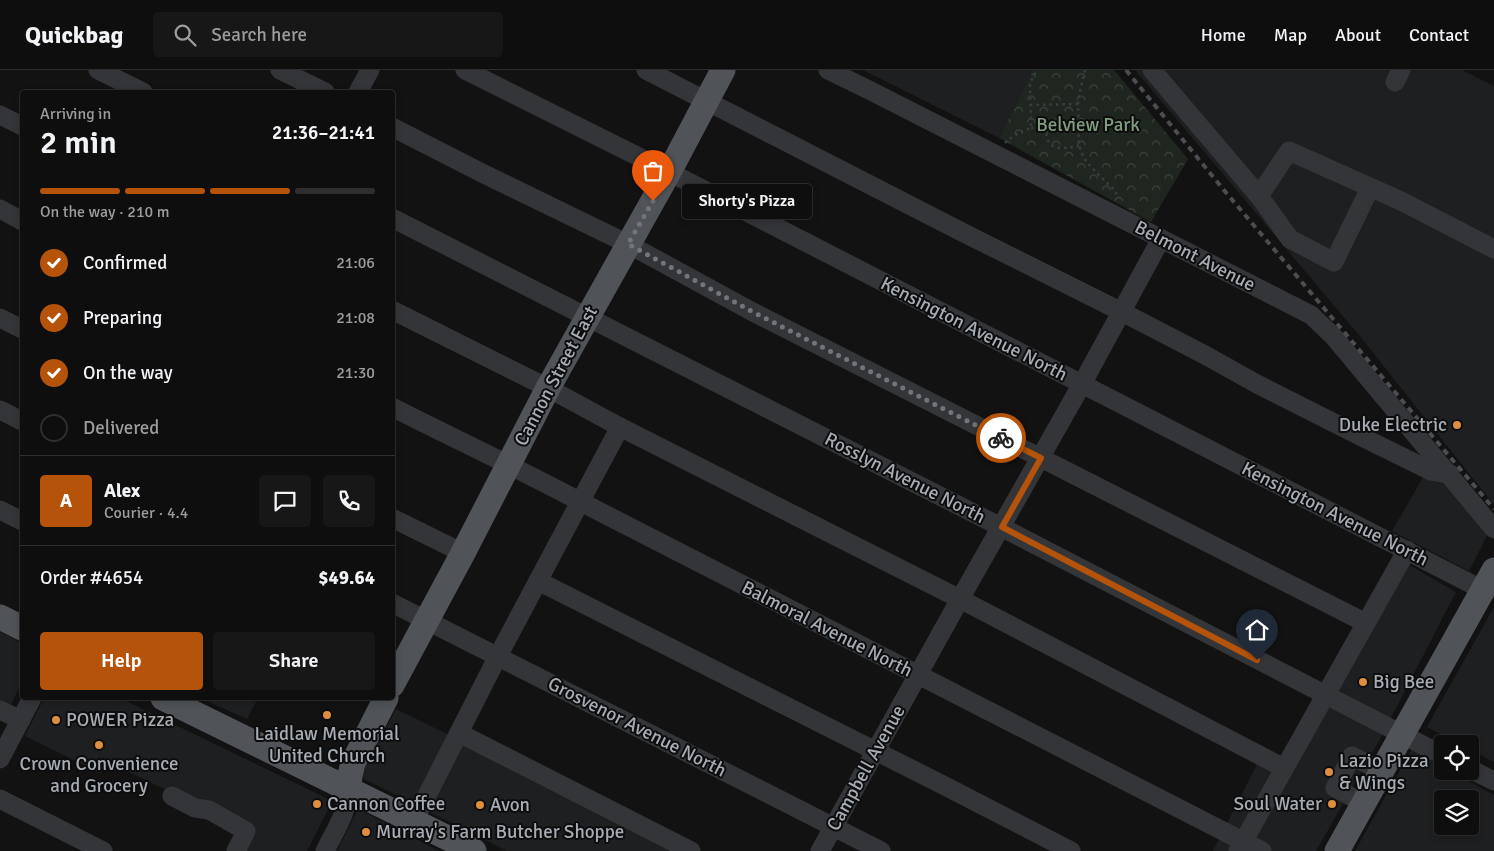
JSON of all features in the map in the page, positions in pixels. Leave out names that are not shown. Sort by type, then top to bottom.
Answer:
[{"type":"main road","name":"Cannon Street East","points":[[395,677],[463,554],[548,388],[669,172],[723,70]]},
{"type":"main road","points":[[1337,851],[1488,580]]},
{"type":"main road","points":[[0,617],[20,627]]},
{"type":"main road","points":[[167,700],[474,851]]},
{"type":"main road","name":"Cannon Street East","points":[[349,789],[353,763],[383,700]]},
{"type":"street","points":[[98,70],[139,90]]},
{"type":"street","points":[[280,70],[321,90]]},
{"type":"street","points":[[359,90],[370,70]]},
{"type":"street","name":"Kensington Avenue North","points":[[465,70],[669,172],[1407,550],[1488,580]]},
{"type":"street","points":[[646,70],[1122,312],[1257,384],[1364,438],[1431,470],[1450,474]]},
{"type":"street","name":"Belmont Avenue","points":[[828,70],[1311,314],[1334,336],[1494,529]]},
{"type":"street","points":[[1152,70],[1259,196],[1290,239],[1334,262],[1370,188]]},
{"type":"street","points":[[0,115],[20,125]]},
{"type":"street","points":[[395,128],[628,244],[751,311],[1366,623]]},
{"type":"street","points":[[1259,196],[1289,151],[1401,201],[1494,249]]},
{"type":"street","points":[[0,209],[20,220]]},
{"type":"street","name":"Rosslyn Avenue North","points":[[395,220],[1002,527],[1434,751]]},
{"type":"street","name":"Campbell Avenue","points":[[820,851],[1041,458],[1161,239]]},
{"type":"street","points":[[395,312],[960,599],[1284,768]]},
{"type":"street","points":[[0,318],[20,328]]},
{"type":"street","name":"Balmoral Avenue North","points":[[395,408],[509,464],[1241,846],[1262,851]]},
{"type":"street","points":[[0,410],[20,420]]},
{"type":"street","points":[[414,821],[498,656],[620,427]]},
{"type":"street","points":[[0,510],[20,520]]},
{"type":"street","points":[[395,520],[463,554]]},
{"type":"street","points":[[1241,846],[1407,550]]},
{"type":"street","points":[[538,581],[1071,851]]},
{"type":"street","name":"Grosvenor Avenue North","points":[[395,605],[881,851]]},
{"type":"street","points":[[0,759],[31,700]]},
{"type":"street","points":[[0,710],[20,720]]},
{"type":"street","points":[[459,733],[691,851]]},
{"type":"street","points":[[1363,804],[1334,788],[1352,756],[1381,771]]},
{"type":"street","points":[[1479,774],[1494,781]]},
{"type":"street","name":"Cannon Street East","points":[[325,851],[346,809],[349,789]]},
{"type":"street","points":[[172,796],[195,808],[209,810],[246,831],[236,851]]},
{"type":"street","points":[[0,800],[103,851]]},
{"type":"path","points":[[1031,128],[1030,83],[1037,70]]},
{"type":"path","points":[[1085,70],[1078,104],[1079,146],[1084,158],[1091,167],[1115,191],[1119,200],[1117,216]]},
{"type":"path","points":[[1030,105],[1078,104]]},
{"type":"path","points":[[998,155],[1002,146],[1010,138],[1031,128],[1046,129],[1046,136],[1049,142],[1058,148],[1079,146]]},
{"type":"shaded area","points":[[863,70],[1033,70],[999,138]]},
{"type":"shaded area","points":[[1135,70],[1462,70],[1494,86],[1494,505],[1359,335]]},
{"type":"shaded area","points":[[1430,465],[1489,532],[1469,571],[1392,531]]},
{"type":"shaded area","points":[[1402,561],[1456,592],[1380,739],[1316,851],[1213,851],[1259,760],[1280,771]]},
{"type":"shaded area","points":[[1494,607],[1494,762],[1479,754],[1479,735],[1442,735],[1427,727]]},
{"type":"shaded area","points":[[0,632],[20,642],[20,686],[6,715],[0,712]]},
{"type":"shaded area","points":[[43,700],[124,700],[332,801],[307,851],[237,851],[247,829],[106,761],[100,773],[25,736]]},
{"type":"shaded area","points":[[204,700],[257,700],[247,719]]},
{"type":"shaded area","points":[[396,709],[686,851],[507,851],[360,777]]},
{"type":"shaded area","points":[[1412,749],[1434,761],[1434,780],[1467,780],[1494,795],[1494,851],[1355,851]]},
{"type":"shaded area","points":[[358,809],[439,851],[337,851]]},
{"type":"green space","name":"Belview Park","points":[[1033,70],[1114,70],[1188,159],[1151,222],[999,138]]},
{"type":"railway","points":[[1126,70],[1223,189],[1494,509]]},
{"type":"way so far","points":[[653,201],[628,244],[751,311],[1001,438]]},
{"type":"place","name":"Shorty's Pizza","points":[[653,201]]},
{"type":"place","name":"Duke Electric","points":[[1457,425]]},
{"type":"place","name":"Big Bee","points":[[1363,682]]},
{"type":"place","name":"Laidlaw Memorial United Church","points":[[327,715]]},
{"type":"place","name":"POWER Pizza","points":[[56,720]]},
{"type":"place","name":"Crown Convenience and Grocery","points":[[99,745]]},
{"type":"place","name":"Lazio Pizza & Wings","points":[[1329,772]]},
{"type":"place","name":"Cannon Coffee","points":[[317,804]]},
{"type":"place","name":"Soul Water","points":[[1332,804]]},
{"type":"place","name":"Avon","points":[[480,805]]},
{"type":"place","name":"Murray's Farm Butcher Shoppe","points":[[366,832]]},
{"type":"route","points":[[1001,438],[1041,458],[1002,527],[1257,660]]}]
